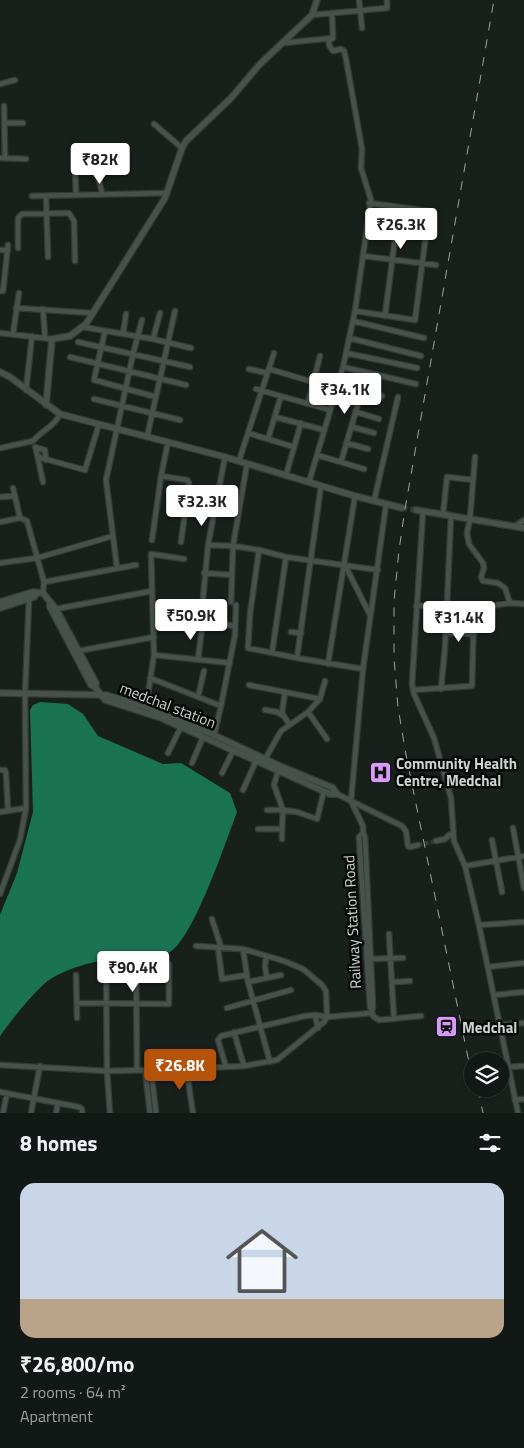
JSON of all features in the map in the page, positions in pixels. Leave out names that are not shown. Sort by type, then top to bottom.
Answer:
[{"type":"street","points":[[0,332],[52,339],[70,336],[83,327],[167,193],[182,148],[192,134],[231,98],[260,64],[312,15],[317,0]]},
{"type":"street","points":[[359,0],[362,28]]},
{"type":"street","points":[[312,15],[387,8],[387,0]]},
{"type":"street","points":[[309,482],[343,367],[353,321],[370,196],[361,168],[362,149],[344,51],[341,49],[333,51],[331,49],[330,41],[333,38],[332,13]]},
{"type":"street","points":[[284,43],[333,38]]},
{"type":"street","points":[[0,84],[15,80]]},
{"type":"street","points":[[4,106],[2,158],[26,159]]},
{"type":"street","points":[[4,123],[22,123]]},
{"type":"street","points":[[154,124],[182,148]]},
{"type":"street","points":[[75,166],[76,195]]},
{"type":"street","points":[[98,175],[102,194]]},
{"type":"street","points":[[32,196],[167,193]]},
{"type":"street","points":[[46,196],[48,257]]},
{"type":"street","points":[[355,311],[416,320],[429,211],[369,203]]},
{"type":"street","points":[[386,316],[399,207]]},
{"type":"street","points":[[18,248],[18,218],[20,215],[69,213],[74,218],[75,261]]},
{"type":"street","points":[[0,250],[8,248],[3,291],[0,290]]},
{"type":"street","points":[[363,256],[436,265]]},
{"type":"street","points":[[0,266],[6,266]]},
{"type":"street","points":[[13,334],[19,293]]},
{"type":"street","points":[[16,308],[92,313]]},
{"type":"street","points":[[43,309],[45,338]]},
{"type":"street","points":[[147,437],[175,311]]},
{"type":"street","points":[[153,339],[160,313]]},
{"type":"street","points":[[123,334],[126,314]]},
{"type":"street","points":[[117,568],[106,480],[142,320]]},
{"type":"street","points":[[353,321],[424,338]]},
{"type":"street","points":[[83,327],[138,336],[191,348]]},
{"type":"street","points":[[106,331],[94,380],[156,397]]},
{"type":"street","points":[[26,390],[32,336]]},
{"type":"street","points":[[349,338],[421,356]]},
{"type":"street","points":[[46,405],[52,339]]},
{"type":"street","points":[[78,342],[190,367]]},
{"type":"street","points":[[239,461],[274,353]]},
{"type":"street","points":[[346,353],[417,368]]},
{"type":"street","points":[[308,403],[320,356]]},
{"type":"street","points":[[70,357],[186,385]]},
{"type":"street","points":[[343,367],[416,384]]},
{"type":"street","points":[[249,370],[268,371],[313,382]]},
{"type":"street","points":[[0,372],[10,377],[60,414],[225,457],[386,505],[402,508]]},
{"type":"street","points":[[340,462],[367,373]]},
{"type":"street","points":[[256,389],[330,410]]},
{"type":"street","points":[[363,390],[382,396]]},
{"type":"street","points":[[268,439],[281,396]]},
{"type":"street","points":[[374,501],[398,397]]},
{"type":"street","points":[[94,399],[180,420]]},
{"type":"street","points":[[356,412],[379,419]]},
{"type":"street","points":[[0,446],[33,442],[38,435],[57,421],[60,414]]},
{"type":"street","points":[[275,417],[324,430]]},
{"type":"street","points":[[286,475],[301,423]]},
{"type":"street","points":[[38,457],[85,470],[99,424]]},
{"type":"street","points":[[352,426],[374,433]]},
{"type":"street","points":[[248,433],[294,447]]},
{"type":"street","points":[[33,442],[43,482]]},
{"type":"street","points":[[152,540],[168,442]]},
{"type":"street","points":[[346,443],[368,448]]},
{"type":"street","points":[[36,449],[45,450],[46,460]]},
{"type":"street","points":[[317,455],[364,469]]},
{"type":"street","points":[[202,600],[208,545],[225,457]]},
{"type":"street","points":[[475,457],[470,519],[467,533],[470,544],[483,563],[484,568],[481,579],[486,582],[498,583],[506,588],[510,603]]},
{"type":"street","points":[[231,602],[234,546],[248,464]]},
{"type":"street","points":[[161,476],[187,480],[189,483],[181,542]]},
{"type":"street","points":[[442,514],[447,477],[473,480]]},
{"type":"street","points":[[297,658],[321,486]]},
{"type":"street","points":[[13,488],[20,518]]},
{"type":"street","points":[[0,497],[15,496]]},
{"type":"street","points":[[328,664],[355,496]]},
{"type":"street","points":[[351,801],[363,669],[386,505]]},
{"type":"street","points":[[416,510],[524,528]]},
{"type":"street","points":[[423,511],[412,684],[437,747],[451,798],[454,842],[466,866],[506,1052]]},
{"type":"street","points":[[441,690],[446,633],[451,516]]},
{"type":"street","points":[[0,522],[20,518],[27,521],[44,582],[40,593],[34,597],[0,608]]},
{"type":"street","points":[[515,526],[524,520]]},
{"type":"street","points":[[0,563],[37,558],[113,536]]},
{"type":"street","points":[[208,545],[234,546],[286,557],[378,570]]},
{"type":"street","points":[[259,550],[250,614],[248,648],[363,669]]},
{"type":"street","points":[[146,707],[154,655],[151,554],[184,558]]},
{"type":"street","points":[[272,653],[286,557]]},
{"type":"street","points":[[44,582],[136,565]]},
{"type":"street","points":[[344,566],[370,615]]},
{"type":"street","points":[[204,573],[232,575]]},
{"type":"street","points":[[56,609],[152,591]]},
{"type":"street","points":[[0,602],[33,592],[40,593]]},
{"type":"street","name":"medchal station","points":[[40,593],[56,609],[96,683],[95,687],[102,696],[106,695],[146,707],[261,761],[333,788],[337,794]]},
{"type":"street","points":[[0,894],[20,840],[26,808],[25,694],[29,599]]},
{"type":"street","points":[[50,602],[50,606],[91,685],[95,687]]},
{"type":"street","points":[[416,606],[446,605],[462,610],[474,610],[510,603],[524,604]]},
{"type":"street","points":[[213,738],[222,706],[235,635],[236,605]]},
{"type":"street","points":[[153,607],[186,607]]},
{"type":"street","points":[[413,690],[441,690],[472,686],[474,610]]},
{"type":"street","points":[[187,619],[235,626]]},
{"type":"street","points":[[198,659],[203,621]]},
{"type":"street","points":[[291,632],[301,633]]},
{"type":"street","points":[[446,633],[474,634]]},
{"type":"street","points":[[78,651],[154,637]]},
{"type":"street","points":[[154,655],[230,663]]},
{"type":"street","points":[[198,697],[204,671]]},
{"type":"street","points":[[150,678],[222,706]]},
{"type":"street","points":[[243,790],[281,731],[308,712],[320,699],[325,682]]},
{"type":"street","points":[[249,685],[320,699]]},
{"type":"street","points":[[282,716],[285,692]]},
{"type":"street","points":[[0,693],[102,696],[105,700],[161,718],[203,738],[213,738],[233,751],[261,761],[278,771],[324,791],[337,794],[402,826],[406,831],[410,847],[418,845]]},
{"type":"street","points":[[265,710],[277,712],[289,724]]},
{"type":"street","points":[[308,712],[326,739]]},
{"type":"street","points":[[168,753],[181,727]]},
{"type":"street","points":[[192,763],[203,738]]},
{"type":"street","points":[[222,773],[233,751]]},
{"type":"street","points":[[0,770],[5,770],[6,773],[8,812]]},
{"type":"street","points":[[278,771],[274,785],[283,810],[282,839]]},
{"type":"street","points":[[267,810],[283,810],[318,819],[324,791]]},
{"type":"street","name":"Railway Station Road","points":[[351,801],[363,826],[363,833],[359,837],[369,959],[370,1007],[372,1012]]},
{"type":"street","points":[[0,812],[26,808]]},
{"type":"street","points":[[513,828],[524,888]]},
{"type":"street","points":[[258,829],[282,829]]},
{"type":"street","points":[[436,841],[445,839],[453,834]]},
{"type":"street","points":[[445,839],[454,842]]},
{"type":"street","points":[[492,840],[502,892]]},
{"type":"street","points":[[466,866],[524,856]]},
{"type":"street","points":[[212,919],[220,947],[222,980],[246,975]]},
{"type":"street","points":[[480,925],[524,922]]},
{"type":"street","points":[[389,934],[394,1019]]},
{"type":"street","points":[[0,1065],[107,1071],[151,1070],[186,1066],[205,1068],[244,1066],[270,1062],[283,1056],[318,1028],[327,1017],[327,996],[322,985],[303,970],[243,949],[196,946]]},
{"type":"street","points":[[243,949],[246,975],[270,1062]]},
{"type":"street","points":[[266,956],[267,978]]},
{"type":"street","points":[[369,959],[404,958]]},
{"type":"street","points":[[136,962],[137,1070]]},
{"type":"street","points":[[488,967],[524,963]]},
{"type":"street","points":[[77,1003],[169,1004],[169,964]]},
{"type":"street","points":[[106,966],[107,1071],[110,1113]]},
{"type":"street","points":[[76,975],[77,1018]]},
{"type":"street","points":[[248,982],[281,975]]},
{"type":"street","points":[[392,982],[410,981]]},
{"type":"street","points":[[227,1008],[291,990]]},
{"type":"street","points":[[494,995],[524,992]]},
{"type":"street","points":[[226,1067],[218,1040],[221,1036],[234,1032],[315,1015],[327,1017],[372,1012],[373,1016],[379,1020],[421,1016]]},
{"type":"street","points":[[315,1015],[318,1028]]},
{"type":"street","points":[[500,1025],[524,1023]]},
{"type":"street","points":[[234,1032],[244,1066]]},
{"type":"street","points":[[31,1113],[40,1066]]},
{"type":"street","points":[[186,1066],[193,1113]]},
{"type":"street","points":[[518,1113],[509,1067],[524,1066]]},
{"type":"street","points":[[145,1070],[150,1113]]},
{"type":"street","points":[[151,1070],[156,1113]]},
{"type":"street","points":[[0,1092],[81,1108],[82,1113]]},
{"type":"street","points":[[3,1113],[7,1093]]},
{"type":"street","points":[[515,1100],[524,1098]]},
{"type":"street","points":[[56,1113],[58,1103]]},
{"type":"shaded area","points":[[40,702],[68,704],[83,714],[98,736],[163,764],[181,763],[230,793],[237,812],[208,889],[188,931],[177,945],[164,954],[127,956],[102,960],[61,973],[38,990],[0,1036],[0,915],[17,873],[33,812],[30,710],[33,705]]},
{"type":"tunnel","points":[[402,508],[416,510]]},
{"type":"tunnel","points":[[418,845],[436,841]]},
{"type":"railway","points":[[467,1052],[406,755],[398,707],[394,658],[394,601],[405,509],[494,0]]},
{"type":"railway","points":[[480,1097],[483,1113]]},
{"type":"place","name":"Community Health Centre, Medchal","points":[[380,772]]},
{"type":"place","name":"Medchal","points":[[446,1027]]}]
